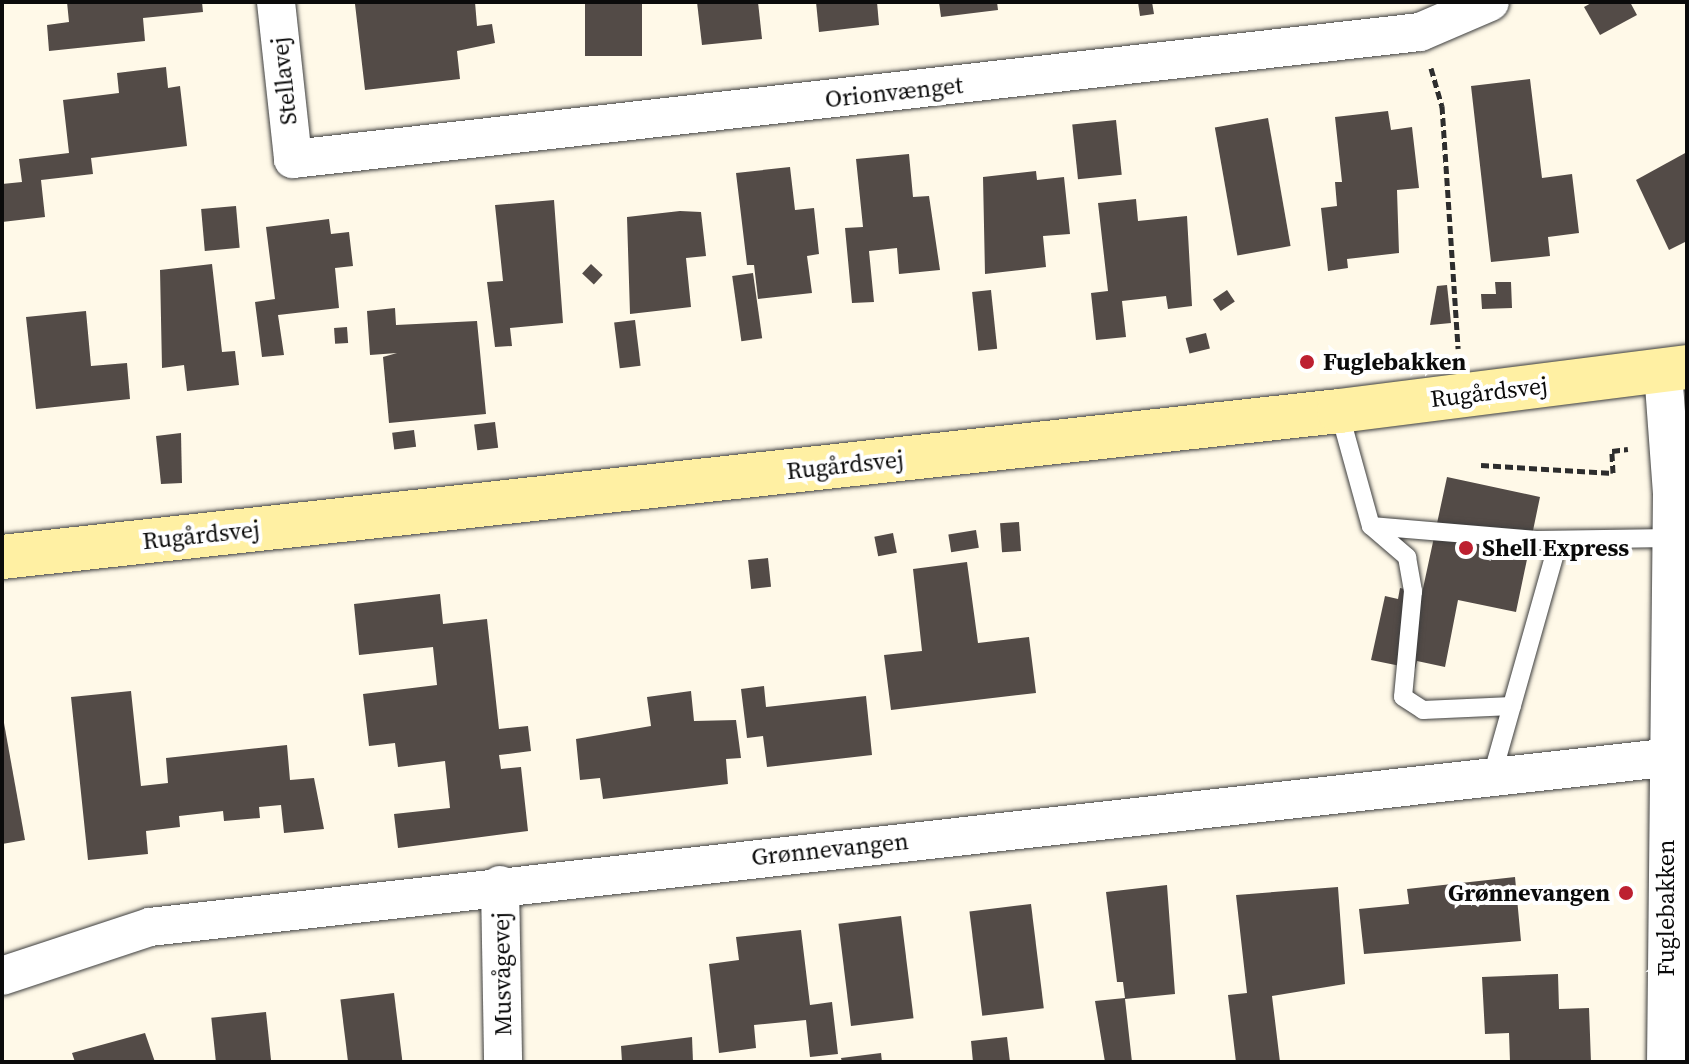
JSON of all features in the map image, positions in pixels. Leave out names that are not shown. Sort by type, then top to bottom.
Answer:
[{"type":"main road","name":"Rugårdsvej","points":[[2,557],[1339,411],[1675,369]]},
{"type":"street","name":"Stellavej","points":[[276,2],[293,159]]},
{"type":"street","name":"Orionvænget","points":[[293,159],[1420,32],[1490,2]]},
{"type":"street","name":"Fuglebakken","points":[[1666,1062],[1673,777],[1671,538],[1675,369]]},
{"type":"street","name":"Grønnevangen","points":[[2,976],[150,927],[500,885],[1492,776],[1673,777]]},
{"type":"street","name":"Musvågevej","points":[[500,885],[503,1062]]},
{"type":"lane","points":[[1339,411],[1371,526],[1407,557],[1413,591],[1403,697],[1423,710],[1512,706]]},
{"type":"lane","points":[[1371,526],[1559,540],[1671,538]]},
{"type":"lane","points":[[1492,776],[1559,540]]},
{"type":"path","points":[[1420,32],[1442,106],[1458,348]]},
{"type":"path","points":[[1481,465],[1613,473]]},
{"type":"building","points":[[67,2],[202,2],[203,12],[143,18],[145,41],[49,51],[47,25],[69,22]]},
{"type":"building","points":[[475,2],[477,26],[492,24],[495,43],[457,51],[460,79],[365,90],[355,4]]},
{"type":"building","points":[[585,2],[642,2],[642,56],[585,56]]},
{"type":"building","points":[[697,2],[758,2],[762,39],[702,45]]},
{"type":"building","points":[[816,2],[877,2],[879,25],[819,32]]},
{"type":"building","points":[[939,2],[997,2],[998,10],[941,17]]},
{"type":"building","points":[[1138,2],[1152,2],[1154,14],[1140,16]]},
{"type":"building","points":[[1593,2],[1630,2],[1637,15],[1600,35],[1584,7]]},
{"type":"building","points":[[166,67],[168,88],[180,86],[187,146],[91,158],[93,174],[41,180],[45,217],[2,222],[2,184],[22,182],[19,159],[69,153],[63,100],[119,93],[117,73]]},
{"type":"building","points":[[1530,79],[1542,178],[1572,174],[1579,233],[1548,237],[1550,256],[1491,262],[1471,86]]},
{"type":"building","points":[[1388,111],[1391,130],[1412,127],[1419,188],[1397,190],[1399,253],[1347,259],[1348,268],[1328,271],[1321,208],[1337,206],[1335,182],[1342,182],[1335,117]]},
{"type":"building","points":[[1268,118],[1291,246],[1237,255],[1215,127]]},
{"type":"building","points":[[1116,120],[1122,175],[1078,179],[1072,125]]},
{"type":"building","points":[[1687,152],[1687,241],[1669,250],[1636,180]]},
{"type":"building","points":[[909,154],[913,197],[929,196],[940,270],[899,274],[897,248],[869,251],[874,302],[852,303],[845,228],[863,227],[856,159]]},
{"type":"building","points":[[790,167],[795,210],[814,208],[819,254],[807,256],[812,293],[758,299],[754,265],[747,265],[736,173]]},
{"type":"building","points":[[1036,171],[1037,180],[1064,177],[1070,234],[1043,236],[1046,267],[985,274],[983,177]]},
{"type":"building","points":[[1136,199],[1138,221],[1187,216],[1192,306],[1168,309],[1166,296],[1122,301],[1126,337],[1096,340],[1091,293],[1108,291],[1098,203]]},
{"type":"building","points":[[554,200],[563,323],[510,328],[512,346],[495,347],[487,282],[503,281],[495,205]]},
{"type":"building","points":[[236,206],[240,248],[205,251],[201,209]]},
{"type":"building","points":[[680,211],[701,212],[706,256],[686,258],[691,307],[630,314],[627,217]]},
{"type":"building","points":[[329,219],[331,234],[349,232],[353,266],[335,268],[339,308],[278,315],[284,355],[262,357],[255,302],[275,299],[266,227]]},
{"type":"building","points":[[212,264],[222,352],[235,351],[239,385],[187,391],[184,365],[162,368],[160,270]]},
{"type":"building","points":[[591,264],[603,275],[594,284],[582,274]]},
{"type":"building","points":[[753,273],[762,338],[741,341],[732,276]]},
{"type":"building","points":[[1495,282],[1511,282],[1512,308],[1482,309],[1481,294],[1496,294]]},
{"type":"building","points":[[1447,285],[1451,323],[1430,325],[1437,286]]},
{"type":"building","points":[[991,290],[997,349],[978,351],[972,292]]},
{"type":"building","points":[[1227,290],[1235,302],[1221,311],[1213,300]]},
{"type":"building","points":[[395,308],[396,325],[477,321],[486,414],[389,423],[383,357],[397,353],[370,355],[367,311]]},
{"type":"building","points":[[86,311],[91,366],[127,363],[130,399],[36,409],[26,317]]},
{"type":"building","points":[[635,320],[641,366],[620,368],[614,323]]},
{"type":"building","points":[[347,327],[348,343],[335,344],[334,328]]},
{"type":"building","points":[[1206,333],[1210,349],[1189,354],[1186,338]]},
{"type":"building","points":[[495,422],[498,448],[477,450],[474,425]]},
{"type":"building","points":[[414,430],[416,447],[394,450],[392,433]]},
{"type":"building","points":[[181,433],[182,483],[161,484],[156,436]]},
{"type":"building","points":[[1447,477],[1540,497],[1516,612],[1458,600],[1445,667],[1417,661],[1415,669],[1371,660],[1385,596],[1398,599],[1400,588],[1422,593]]},
{"type":"building","points":[[1019,522],[1021,551],[1002,552],[1000,523]]},
{"type":"building","points":[[976,530],[979,548],[951,552],[948,534]]},
{"type":"building","points":[[893,533],[897,553],[878,556],[874,537]]},
{"type":"building","points":[[768,558],[771,587],[751,589],[748,560]]},
{"type":"building","points":[[967,562],[978,643],[1029,637],[1036,693],[891,710],[884,655],[922,651],[913,569]]},
{"type":"building","points":[[440,594],[443,624],[487,619],[499,729],[528,726],[531,751],[499,755],[501,769],[521,767],[528,831],[398,848],[394,814],[450,808],[445,761],[398,767],[395,743],[369,746],[363,694],[437,685],[433,647],[359,655],[354,604]]},
{"type":"building","points":[[764,686],[766,707],[866,696],[872,755],[767,767],[763,736],[747,738],[741,689]]},
{"type":"building","points":[[131,691],[141,786],[168,783],[166,758],[287,745],[290,780],[314,778],[324,829],[284,833],[281,805],[259,807],[260,818],[224,821],[223,811],[179,816],[180,827],[146,831],[148,854],[88,860],[71,697]]},
{"type":"building","points":[[691,691],[694,721],[736,720],[741,758],[726,759],[728,784],[603,799],[600,778],[580,780],[576,739],[651,726],[647,697]]},
{"type":"building","points":[[2,712],[25,840],[2,844]]},
{"type":"building","points":[[1515,877],[1521,941],[1364,954],[1359,909],[1409,904],[1407,889]]},
{"type":"building","points":[[1167,885],[1175,994],[1125,999],[1132,1062],[1105,1062],[1095,1001],[1125,998],[1123,982],[1117,982],[1106,892]]},
{"type":"building","points":[[1338,887],[1345,984],[1272,996],[1280,1062],[1236,1062],[1228,995],[1247,993],[1236,895]]},
{"type":"building","points":[[1031,904],[1044,1008],[982,1016],[969,912]]},
{"type":"building","points":[[901,916],[914,1018],[851,1026],[838,924]]},
{"type":"building","points":[[801,930],[810,1005],[832,1002],[838,1054],[810,1057],[806,1020],[754,1025],[756,1048],[719,1053],[709,964],[739,960],[736,937]]},
{"type":"building","points":[[1558,974],[1559,1009],[1589,1008],[1591,1062],[1510,1062],[1509,1033],[1485,1034],[1482,977]]},
{"type":"building","points":[[394,993],[402,1061],[348,1062],[340,1000]]},
{"type":"building","points":[[266,1012],[271,1062],[216,1062],[211,1018]]},
{"type":"building","points":[[145,1033],[155,1062],[75,1062],[72,1053]]},
{"type":"building","points":[[692,1037],[693,1062],[622,1062],[621,1046]]},
{"type":"building","points":[[1007,1037],[1010,1062],[973,1062],[971,1041]]},
{"type":"building","points":[[881,1053],[882,1062],[842,1062],[841,1058]]},
{"type":"place","name":"Fuglebakken","points":[[1307,362]]},
{"type":"place","name":"Shell Express","points":[[1466,548]]},
{"type":"place","name":"Grønnevangen","points":[[1626,893]]}]
